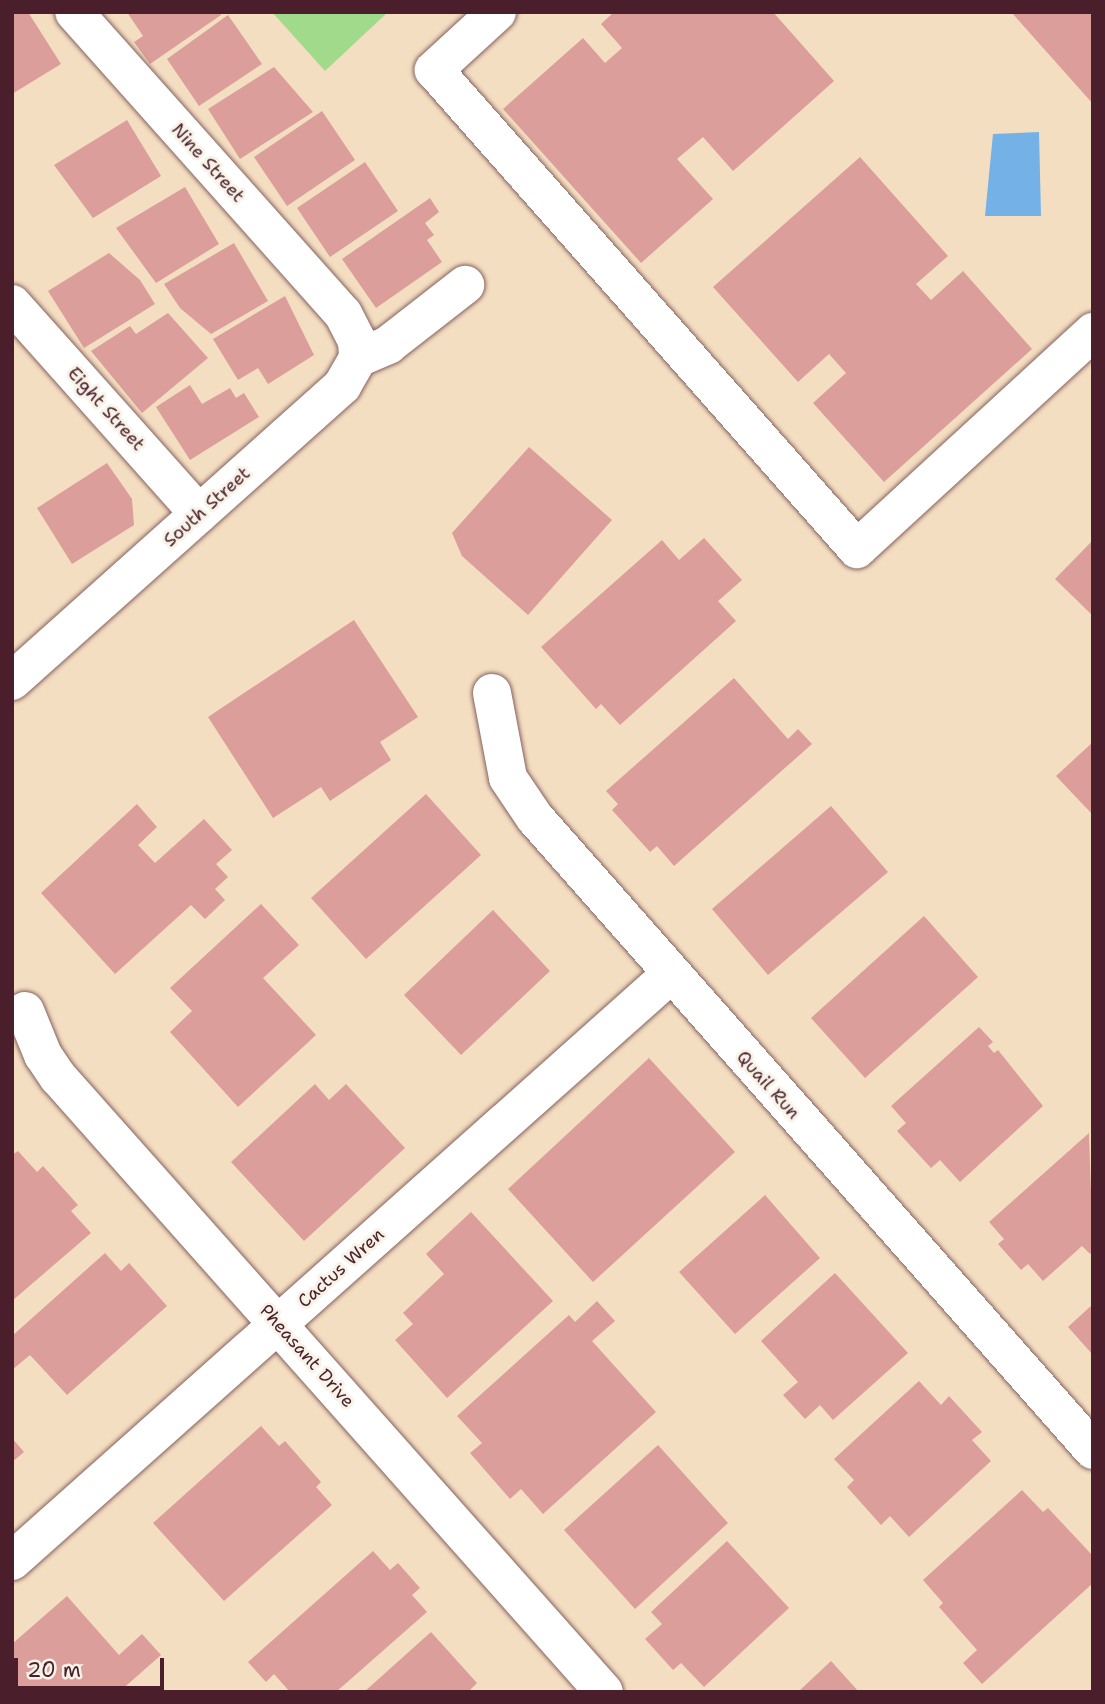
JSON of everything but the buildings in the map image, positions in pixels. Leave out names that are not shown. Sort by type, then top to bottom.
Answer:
[{"type":"lane","name":"Nine Street","points":[[74,12],[343,314],[357,341],[358,358]]},
{"type":"lane","points":[[497,12],[434,70],[858,549],[1093,332]]},
{"type":"lane","points":[[358,358],[388,345],[464,285]]},
{"type":"lane","name":"Eight Street","points":[[12,304],[199,514]]},
{"type":"lane","name":"South Street","points":[[14,675],[342,386],[358,358]]},
{"type":"lane","name":"Quail Run","points":[[492,693],[501,755],[521,801],[670,975],[1093,1450]]},
{"type":"lane","name":"Cactus Wren","points":[[12,1561],[670,975]]},
{"type":"lane","name":"Pheasant Drive","points":[[26,1011],[43,1055],[58,1077],[604,1692]]},
{"type":"green space","points":[[272,12],[388,12],[325,71]]},
{"type":"water","points":[[1039,132],[1041,216],[985,216],[993,134]]}]
